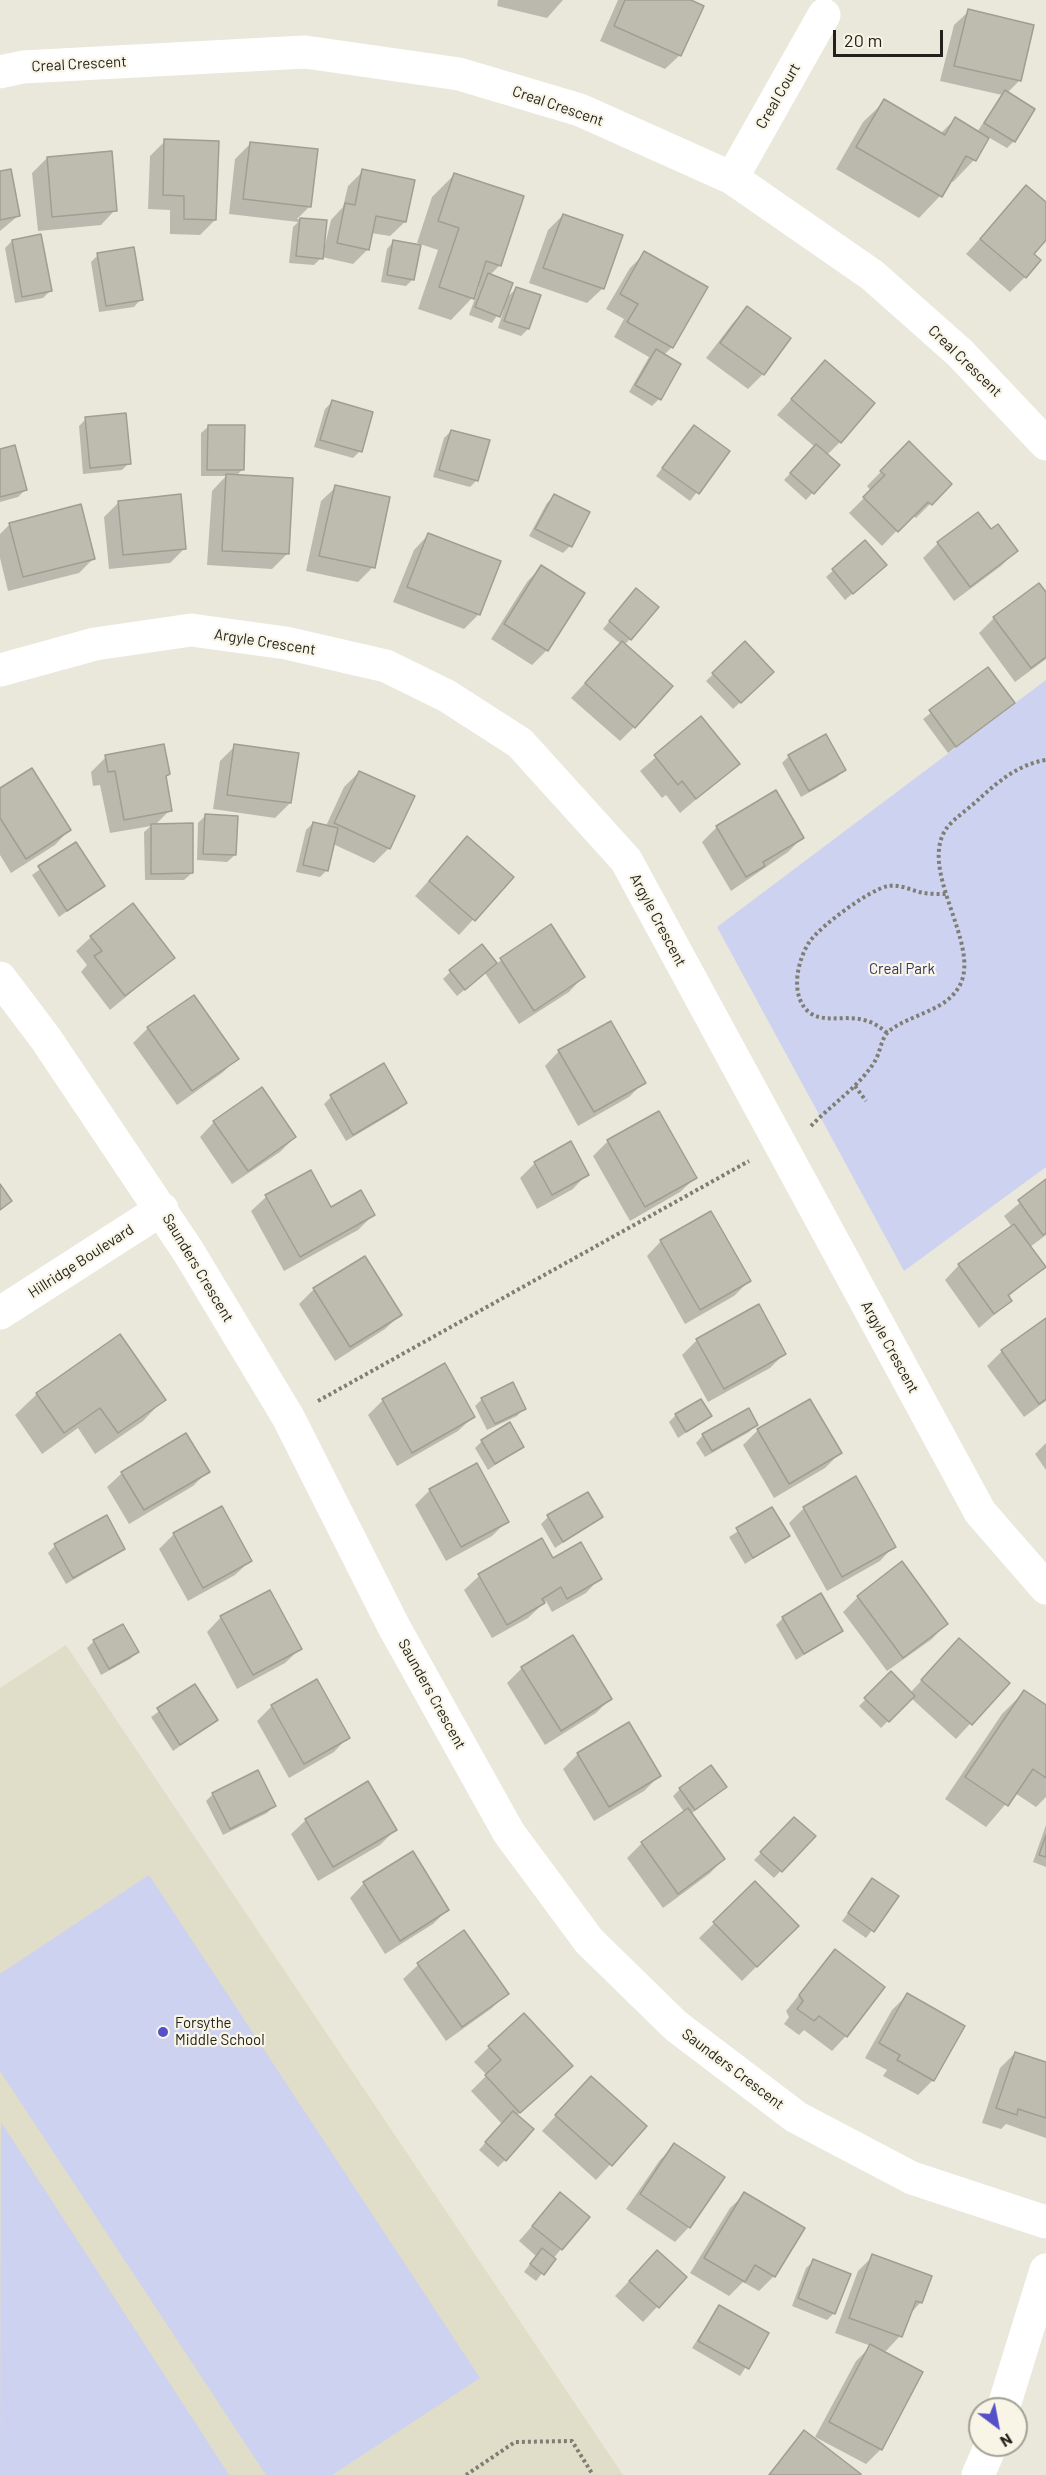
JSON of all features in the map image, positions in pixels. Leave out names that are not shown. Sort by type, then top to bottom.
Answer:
[{"type":"street","name":"Creal Court","points":[[732,178],[824,15]]},
{"type":"street","name":"Creal Crescent","points":[[0,72],[23,67],[305,52],[459,74],[580,110],[732,178],[872,275],[960,353],[1046,444]]},
{"type":"street","name":"Argyle Crescent","points":[[0,670],[95,644],[191,630],[286,643],[386,666],[447,696],[520,743],[626,860],[980,1512],[1046,1588]]},
{"type":"street","name":"Saunders Crescent","points":[[0,978],[46,1039],[162,1209],[288,1417],[394,1627],[509,1833],[588,1941],[676,2026],[796,2117],[912,2178],[1046,2222]]},
{"type":"street","name":"Hillridge Boulevard","points":[[0,1313],[162,1209]]},
{"type":"street","points":[[1007,2397],[1046,2270]]},
{"type":"street","points":[[978,2475],[986,2457]]},
{"type":"path","points":[[804,1134],[832,1104],[855,1086],[875,1060],[887,1033],[936,1007],[950,997],[960,985],[964,972],[963,953],[939,868],[946,830],[1002,778],[1034,762],[1046,760]]},
{"type":"path","points":[[887,1033],[875,1022],[859,1018],[820,1017],[810,1013],[803,1005],[798,992],[797,978],[809,943],[828,923],[877,891],[889,886],[907,887],[922,893],[947,894]]},
{"type":"path","points":[[855,1086],[866,1101]]},
{"type":"path","points":[[322,1398],[740,1167]]},
{"type":"path","points":[[466,2475],[515,2442],[572,2441],[593,2475]]},
{"type":"shaded area","name":"Forsythe Middle School","points":[[66,1645],[623,2475],[0,2475],[0,1688]]},
{"type":"green space","name":"Creal Park","points":[[1046,680],[1046,1167],[904,1271],[717,927]]},
{"type":"green space","points":[[149,1875],[480,2378],[332,2475],[266,2475],[0,2071],[0,1974]]},
{"type":"green space","points":[[1,2122],[229,2475],[0,2475]]},
{"type":"building","points":[[625,0],[691,0],[704,6],[681,56],[614,26]]},
{"type":"building","points":[[968,9],[1034,25],[1021,81],[954,66]]},
{"type":"building","points":[[1005,90],[1035,109],[1015,142],[984,123]]},
{"type":"building","points":[[884,99],[945,135],[955,117],[989,138],[976,161],[966,156],[942,197],[856,147]]},
{"type":"building","points":[[164,139],[219,141],[216,220],[184,219],[184,196],[163,195]]},
{"type":"building","points":[[250,142],[318,149],[311,207],[243,199]]},
{"type":"building","points":[[112,151],[117,211],[52,217],[47,157]]},
{"type":"building","points":[[11,169],[20,216],[0,220],[0,171]]},
{"type":"building","points":[[362,169],[415,180],[406,222],[376,216],[369,250],[337,243],[345,203],[355,205]]},
{"type":"building","points":[[454,173],[524,196],[501,266],[486,261],[474,299],[439,287],[459,228],[438,221]]},
{"type":"building","points":[[1026,185],[1046,202],[1046,240],[1034,254],[1041,260],[1026,278],[980,239]]},
{"type":"building","points":[[563,214],[623,235],[604,289],[543,268]]},
{"type":"building","points":[[300,218],[327,220],[323,259],[296,256]]},
{"type":"building","points":[[41,234],[52,291],[22,297],[12,240]]},
{"type":"building","points":[[393,240],[421,245],[414,280],[387,275]]},
{"type":"building","points":[[134,247],[143,300],[106,306],[97,253]]},
{"type":"building","points":[[644,251],[708,287],[673,348],[627,322],[638,304],[620,294]]},
{"type":"building","points":[[488,273],[513,283],[500,317],[475,307]]},
{"type":"building","points":[[516,287],[541,295],[529,329],[504,321]]},
{"type":"building","points":[[747,306],[791,338],[764,375],[720,343]]},
{"type":"building","points":[[656,349],[681,364],[661,400],[635,385]]},
{"type":"building","points":[[825,360],[875,403],[841,443],[791,399]]},
{"type":"building","points":[[332,400],[373,412],[362,452],[320,440]]},
{"type":"building","points":[[126,413],[131,464],[90,468],[85,417]]},
{"type":"building","points":[[208,425],[245,425],[244,470],[207,470]]},
{"type":"building","points":[[694,425],[730,451],[699,494],[662,468]]},
{"type":"building","points":[[451,430],[490,440],[478,481],[439,470]]},
{"type":"building","points":[[909,441],[952,484],[932,505],[928,502],[898,532],[863,497],[885,475],[880,471]]},
{"type":"building","points":[[816,444],[840,465],[814,494],[790,473]]},
{"type":"building","points":[[15,445],[27,490],[0,497],[0,449]]},
{"type":"building","points":[[226,474],[293,478],[289,554],[222,551]]},
{"type":"building","points":[[335,485],[390,497],[375,568],[319,556]]},
{"type":"building","points":[[181,494],[186,549],[123,555],[118,501]]},
{"type":"building","points":[[554,494],[590,512],[572,547],[535,529]]},
{"type":"building","points":[[81,504],[95,559],[23,577],[9,523]]},
{"type":"building","points":[[978,512],[991,529],[998,524],[1018,551],[970,587],[937,542]]},
{"type":"building","points":[[428,533],[501,561],[480,615],[407,587]]},
{"type":"building","points":[[865,540],[887,565],[853,594],[832,569]]},
{"type":"building","points":[[541,565],[585,593],[548,651],[504,624]]},
{"type":"building","points":[[1039,583],[1046,592],[1046,657],[1031,668],[993,617]]},
{"type":"building","points":[[636,588],[659,607],[631,640],[609,621]]},
{"type":"building","points":[[622,641],[673,686],[635,728],[585,683]]},
{"type":"building","points":[[745,641],[774,672],[741,703],[712,673]]},
{"type":"building","points":[[988,667],[1015,703],[956,747],[929,710]]},
{"type":"building","points":[[701,716],[740,764],[696,799],[682,781],[678,785],[654,755]]},
{"type":"building","points":[[826,734],[846,770],[809,791],[788,755]]},
{"type":"building","points":[[164,744],[170,774],[166,776],[172,811],[124,820],[115,771],[108,772],[105,755]]},
{"type":"building","points":[[234,744],[299,753],[291,803],[227,795]]},
{"type":"building","points":[[32,768],[71,830],[26,859],[0,818],[0,788]]},
{"type":"building","points":[[359,771],[415,796],[390,849],[334,823]]},
{"type":"building","points":[[776,790],[804,838],[763,862],[765,866],[746,877],[716,826]]},
{"type":"building","points":[[205,814],[238,816],[236,855],[203,854]]},
{"type":"building","points":[[313,822],[338,828],[328,871],[303,865]]},
{"type":"building","points":[[193,823],[193,873],[151,874],[151,824]]},
{"type":"building","points":[[467,836],[514,877],[475,921],[429,881]]},
{"type":"building","points":[[76,842],[105,886],[67,911],[38,866]]},
{"type":"building","points":[[133,903],[175,958],[125,996],[94,956],[102,951],[90,936]]},
{"type":"building","points":[[551,924],[585,977],[534,1011],[500,958]]},
{"type":"building","points":[[482,944],[497,963],[465,990],[449,970]]},
{"type":"building","points":[[194,995],[239,1059],[192,1091],[147,1027]]},
{"type":"building","points":[[611,1021],[646,1083],[594,1112],[558,1050]]},
{"type":"building","points":[[384,1063],[407,1103],[353,1135],[330,1095]]},
{"type":"building","points":[[262,1087],[296,1137],[248,1171],[213,1121]]},
{"type":"building","points":[[659,1111],[697,1178],[645,1207],[607,1140]]},
{"type":"building","points":[[571,1141],[589,1175],[552,1195],[534,1162]]},
{"type":"building","points":[[311,1170],[331,1207],[361,1190],[375,1215],[300,1257],[265,1195]]},
{"type":"building","points":[[1046,1179],[1046,1233],[1043,1235],[1018,1200]]},
{"type":"building","points":[[0,1184],[12,1201],[0,1210]]},
{"type":"building","points":[[711,1211],[751,1281],[700,1310],[660,1240]]},
{"type":"building","points":[[1014,1224],[1046,1267],[1008,1295],[1012,1301],[994,1314],[958,1264]]},
{"type":"building","points":[[365,1256],[402,1315],[350,1347],[313,1288]]},
{"type":"building","points":[[759,1304],[786,1354],[724,1389],[696,1339]]},
{"type":"building","points":[[1046,1318],[1046,1399],[1039,1404],[1001,1350]]},
{"type":"building","points":[[120,1334],[166,1400],[118,1433],[100,1408],[64,1433],[36,1393]]},
{"type":"building","points":[[445,1363],[475,1417],[412,1453],[382,1399]]},
{"type":"building","points":[[513,1382],[526,1409],[495,1424],[481,1398]]},
{"type":"building","points":[[701,1399],[712,1416],[686,1432],[675,1414]]},
{"type":"building","points":[[810,1399],[842,1453],[789,1484],[757,1429]]},
{"type":"building","points":[[749,1408],[758,1425],[712,1451],[702,1434]]},
{"type":"building","points":[[510,1422],[524,1447],[495,1464],[481,1440]]},
{"type":"building","points":[[186,1433],[210,1472],[144,1510],[121,1472]]},
{"type":"building","points":[[477,1463],[509,1522],[461,1547],[429,1489]]},
{"type":"building","points":[[856,1476],[896,1547],[842,1577],[803,1507]]},
{"type":"building","points":[[588,1492],[603,1517],[563,1542],[547,1515]]},
{"type":"building","points":[[222,1506],[252,1561],[203,1588],[173,1533]]},
{"type":"building","points":[[772,1507],[790,1536],[753,1558],[736,1528]]},
{"type":"building","points":[[107,1515],[125,1549],[73,1578],[54,1544]]},
{"type":"building","points":[[542,1538],[553,1558],[581,1542],[602,1579],[567,1599],[561,1587],[542,1599],[545,1603],[507,1625],[478,1574]]},
{"type":"building","points":[[902,1561],[948,1624],[903,1658],[857,1596]]},
{"type":"building","points":[[270,1590],[302,1649],[253,1675],[220,1616]]},
{"type":"building","points":[[821,1593],[843,1631],[804,1654],[782,1617]]},
{"type":"building","points":[[123,1624],[139,1652],[109,1669],[93,1640]]},
{"type":"building","points":[[573,1635],[612,1699],[561,1731],[521,1667]]},
{"type":"building","points":[[959,1638],[1010,1683],[972,1725],[921,1680]]},
{"type":"building","points":[[891,1671],[915,1696],[889,1722],[864,1698]]},
{"type":"building","points":[[317,1679],[350,1738],[304,1764],[271,1705]]},
{"type":"building","points":[[195,1684],[218,1720],[180,1745],[157,1708]]},
{"type":"building","points":[[1024,1690],[1046,1705],[1046,1778],[1033,1769],[1008,1806],[965,1777]]},
{"type":"building","points":[[629,1722],[661,1776],[609,1807],[577,1753]]},
{"type":"building","points":[[711,1765],[727,1787],[695,1810],[679,1788]]},
{"type":"building","points":[[258,1770],[276,1806],[230,1829],[212,1793]]},
{"type":"building","points":[[368,1781],[397,1830],[333,1867],[305,1819]]},
{"type":"building","points":[[688,1808],[725,1859],[678,1894],[641,1842]]},
{"type":"building","points":[[794,1817],[816,1836],[782,1872],[760,1852]]},
{"type":"building","points":[[1046,1835],[1046,1857],[1039,1855]]},
{"type":"building","points":[[413,1851],[449,1910],[400,1941],[363,1882]]},
{"type":"building","points":[[872,1878],[899,1896],[874,1932],[848,1913]]},
{"type":"building","points":[[755,1881],[799,1926],[757,1967],[713,1922]]},
{"type":"building","points":[[464,1930],[509,1994],[462,2027],[417,1963]]},
{"type":"building","points":[[835,1949],[885,1987],[847,2037],[819,2016],[814,2021],[797,2009],[803,2001],[799,1995]]},
{"type":"building","points":[[907,1993],[965,2026],[934,2081],[897,2060],[900,2055],[879,2043]]},
{"type":"building","points":[[524,2013],[573,2066],[520,2113],[485,2075],[501,2060],[488,2046]]},
{"type":"building","points":[[1015,2052],[1046,2062],[1046,2118],[1018,2109],[1017,2115],[996,2108]]},
{"type":"building","points":[[591,2076],[647,2126],[612,2166],[555,2115]]},
{"type":"building","points":[[513,2111],[534,2129],[506,2161],[485,2142]]},
{"type":"building","points":[[674,2143],[725,2177],[690,2228],[640,2194]]},
{"type":"building","points":[[560,2192],[590,2217],[562,2250],[532,2226]]},
{"type":"building","points":[[744,2192],[805,2228],[775,2277],[755,2265],[745,2282],[704,2258]]},
{"type":"building","points":[[542,2248],[556,2259],[544,2275],[530,2264]]},
{"type":"building","points":[[657,2250],[687,2277],[659,2308],[629,2281]]},
{"type":"building","points":[[872,2254],[932,2276],[922,2303],[916,2301],[902,2337],[849,2318]]},
{"type":"building","points":[[813,2259],[851,2274],[835,2314],[798,2298]]},
{"type":"building","points":[[719,2305],[769,2333],[749,2369],[698,2341]]},
{"type":"building","points":[[870,2344],[923,2372],[882,2450],[829,2422]]},
{"type":"building","points":[[804,2430],[861,2474],[769,2475]]},
{"type":"place","name":"Forsythe Middle School","points":[[163,2032]]}]
